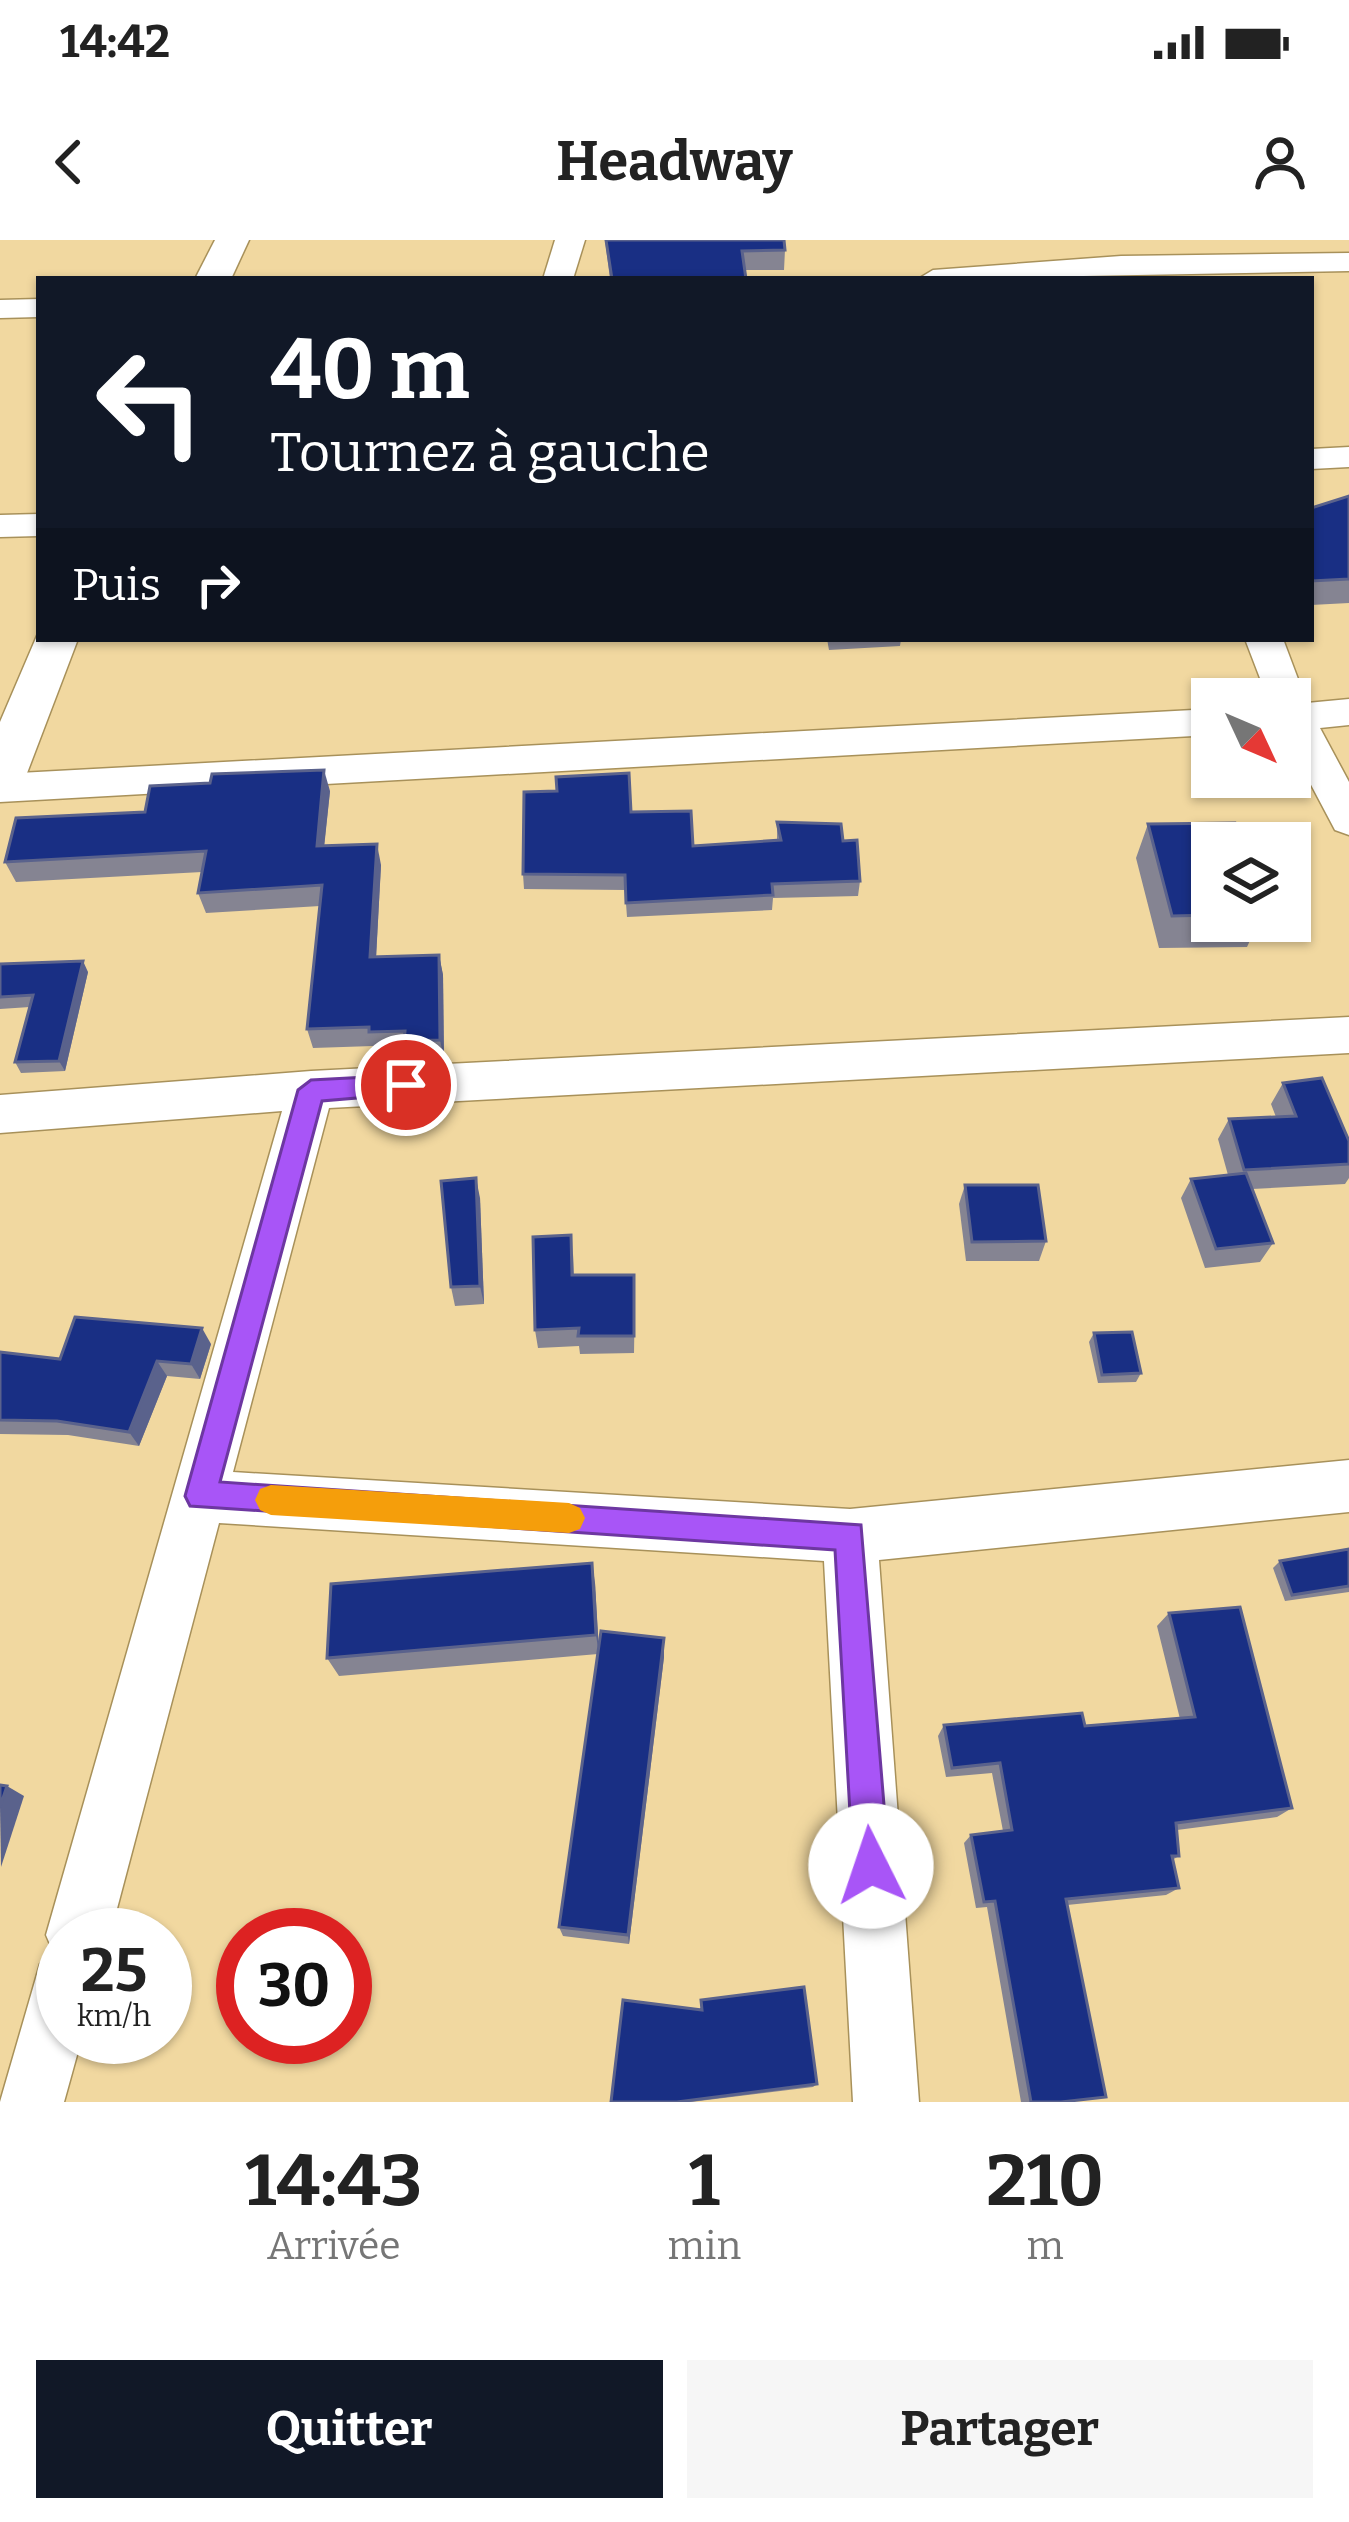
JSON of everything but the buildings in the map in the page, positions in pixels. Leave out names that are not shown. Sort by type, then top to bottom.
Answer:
[{"type":"street","points":[[215,276],[232,240]]},
{"type":"street","points":[[559,276],[570,240]]},
{"type":"street","points":[[964,276],[1118,261],[1349,262]]},
{"type":"street","points":[[0,309],[36,308]]},
{"type":"street","points":[[1314,459],[1349,458]]},
{"type":"street","points":[[0,526],[36,525]]},
{"type":"street","points":[[55,642],[0,784],[1191,723]]},
{"type":"street","points":[[1265,642],[1278,678]]},
{"type":"street","points":[[1311,711],[1349,712]]},
{"type":"street","points":[[1311,749],[1349,820]]},
{"type":"street","points":[[0,1114],[311,1090],[1349,1035]]},
{"type":"street","points":[[86,1908],[311,1090]]},
{"type":"street","points":[[201,1496],[850,1536],[1349,1486]]},
{"type":"street","points":[[850,1536],[886,2102]]},
{"type":"street","points":[[31,2102],[42,2064]]},
{"type":"slow traffic","points":[[271,1500],[569,1518]]},
{"type":"route","points":[[406,1085],[311,1090],[201,1496],[850,1536],[871,1866]]}]
